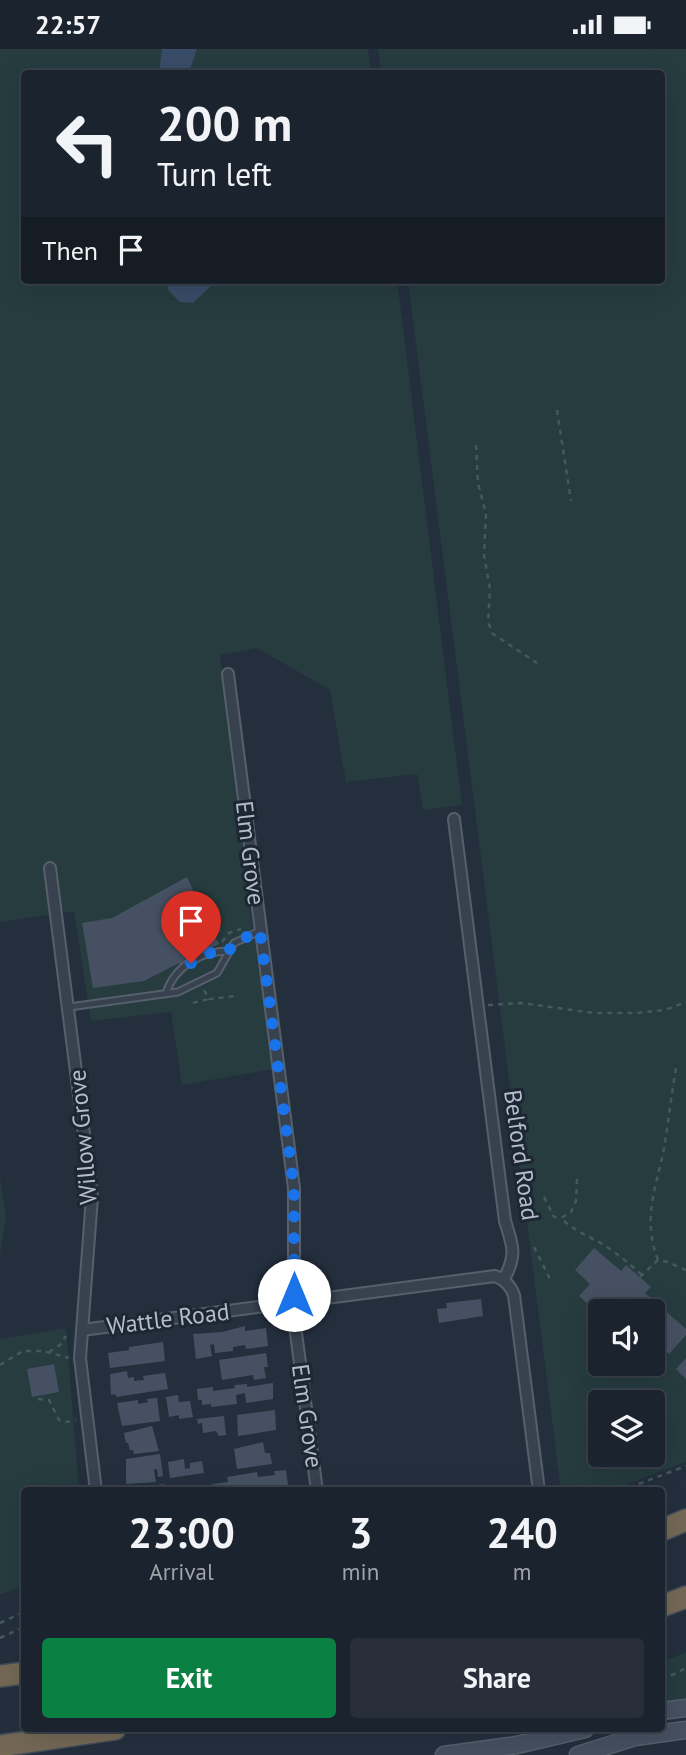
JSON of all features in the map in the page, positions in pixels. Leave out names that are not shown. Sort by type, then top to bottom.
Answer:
[{"type":"highway","points":[[665,1529],[686,1520]]},
{"type":"highway","points":[[665,1605],[686,1597]]},
{"type":"highway","points":[[0,1676],[21,1673]]},
{"type":"highway","points":[[0,1746],[95,1732]]},
{"type":"street","name":"Elm Grove","points":[[228,674],[294,1188],[292,1303],[316,1487]]},
{"type":"street","name":"Belford Road","points":[[454,818],[505,1221],[514,1253],[512,1264],[503,1279]]},
{"type":"street","name":"Willow Grove","points":[[50,868],[92,1196],[80,1358],[95,1487]]},
{"type":"street","name":"Wattle Road","points":[[82,1330],[486,1275],[503,1279]]},
{"type":"street","points":[[503,1279],[511,1286],[514,1295],[538,1487]]},
{"type":"street","points":[[665,1711],[686,1708]]},
{"type":"street","points":[[578,1755],[635,1737],[686,1730]]},
{"type":"street","points":[[444,1755],[517,1745],[567,1732]]},
{"type":"street","points":[[572,1755],[575,1732]]},
{"type":"lane","points":[[69,1007],[178,992],[217,973],[233,943],[260,931]]},
{"type":"lane","points":[[166,993],[171,980],[181,967],[214,951],[229,951]]},
{"type":"path","points":[[557,410],[571,501]]},
{"type":"path","points":[[476,445],[478,483],[486,514],[484,555],[490,589],[488,622],[493,634],[537,663]]},
{"type":"path","points":[[192,1003],[209,999]]},
{"type":"path","points":[[478,1006],[521,1003],[594,1013],[636,1013],[665,1010],[686,1002]]},
{"type":"path","points":[[657,1260],[651,1238],[650,1213],[676,1068]]},
{"type":"path","points":[[544,1197],[554,1217],[571,1212],[576,1201],[577,1178]]},
{"type":"path","points":[[561,1217],[574,1230],[608,1247],[641,1276],[657,1260]]},
{"type":"path","points":[[534,1247],[550,1279]]},
{"type":"path","points":[[657,1260],[686,1270]]},
{"type":"path","points":[[48,1352],[60,1345],[66,1336]]},
{"type":"path","points":[[0,1365],[23,1351],[80,1358]]},
{"type":"path","points":[[38,1399],[49,1400],[59,1420],[66,1422],[86,1417]]},
{"type":"path","points":[[631,1487],[686,1466]]},
{"type":"path","points":[[0,1623],[21,1613]]},
{"type":"path","points":[[0,1638],[21,1628]]},
{"type":"path","points":[[665,1678],[686,1668]]},
{"type":"green space","points":[[0,49],[368,49],[371,70],[21,70],[21,284],[397,284],[462,805],[423,810],[417,774],[346,782],[330,690],[257,648],[220,655],[250,910],[273,1069],[182,1085],[171,1012],[91,1021],[74,911],[0,922]]},
{"type":"green space","points":[[378,49],[686,49],[686,1462],[620,1487],[560,1487],[409,284],[665,284],[665,70],[381,70]]},
{"type":"green space","points":[[0,1178],[6,1217],[0,1255]]},
{"type":"green space","points":[[66,1328],[79,1487],[21,1487],[21,1587],[0,1594],[0,1339]]},
{"type":"green space","points":[[686,1652],[686,1699],[665,1702],[665,1661]]},
{"type":"water","points":[[162,49],[197,49],[190,70],[159,70]]},
{"type":"water","points":[[167,284],[213,284],[193,303],[180,302],[168,290]]},
{"type":"building","points":[[187,877],[201,907],[207,904],[221,931],[214,934],[219,944],[197,954],[201,962],[182,971],[179,963],[144,981],[93,988],[82,923],[112,918]]},
{"type":"building","points":[[594,1248],[621,1271],[626,1265],[651,1287],[645,1293],[652,1299],[588,1299],[588,1304],[579,1296],[590,1284],[575,1270]]},
{"type":"building","points":[[481,1299],[483,1316],[439,1323],[437,1309],[447,1308],[446,1303]]},
{"type":"building","points":[[665,1311],[686,1329],[686,1335],[669,1354],[665,1350]]},
{"type":"building","points":[[245,1326],[245,1331],[266,1328],[268,1346],[246,1349],[245,1345],[233,1347],[233,1351],[215,1353],[214,1344],[210,1345],[212,1356],[196,1359],[193,1334],[222,1332]]},
{"type":"building","points":[[163,1342],[165,1361],[110,1368],[108,1353]]},
{"type":"building","points":[[266,1353],[266,1378],[254,1380],[253,1375],[222,1380],[219,1360]]},
{"type":"building","points":[[686,1358],[686,1379],[676,1369]]},
{"type":"building","points":[[54,1364],[59,1392],[32,1397],[27,1369]]},
{"type":"building","points":[[127,1371],[128,1378],[134,1377],[134,1381],[144,1380],[143,1376],[165,1373],[168,1389],[116,1397],[116,1394],[111,1395],[110,1374]]},
{"type":"building","points":[[273,1383],[273,1399],[246,1403],[245,1393],[236,1395],[237,1404],[211,1407],[211,1404],[202,1405],[202,1400],[198,1400],[197,1389],[213,1387],[213,1391],[235,1388],[234,1385],[247,1384],[247,1387]]},
{"type":"building","points":[[178,1395],[179,1402],[190,1401],[193,1417],[169,1417],[166,1397]]},
{"type":"building","points":[[157,1398],[160,1421],[122,1426],[117,1403],[138,1400],[138,1404]]},
{"type":"building","points":[[275,1410],[276,1430],[238,1436],[237,1415]]},
{"type":"building","points":[[224,1416],[226,1435],[219,1436],[216,1431],[203,1433],[202,1423],[198,1424],[197,1419]]},
{"type":"building","points":[[152,1426],[159,1451],[134,1454],[126,1443],[124,1433]]},
{"type":"building","points":[[263,1442],[265,1453],[270,1453],[272,1464],[237,1469],[234,1449]]},
{"type":"building","points":[[160,1454],[163,1476],[158,1477],[157,1469],[154,1470],[156,1482],[126,1484],[126,1459]]},
{"type":"building","points":[[184,1459],[185,1469],[190,1468],[190,1463],[202,1461],[204,1473],[170,1478],[168,1462]]},
{"type":"building","points":[[286,1470],[288,1485],[212,1487],[212,1484],[228,1482],[227,1477],[257,1472],[258,1477],[275,1475],[274,1471]]},
{"type":"route","points":[[191,963],[214,951],[229,951],[233,943],[260,931],[294,1188],[294,1295]]}]
